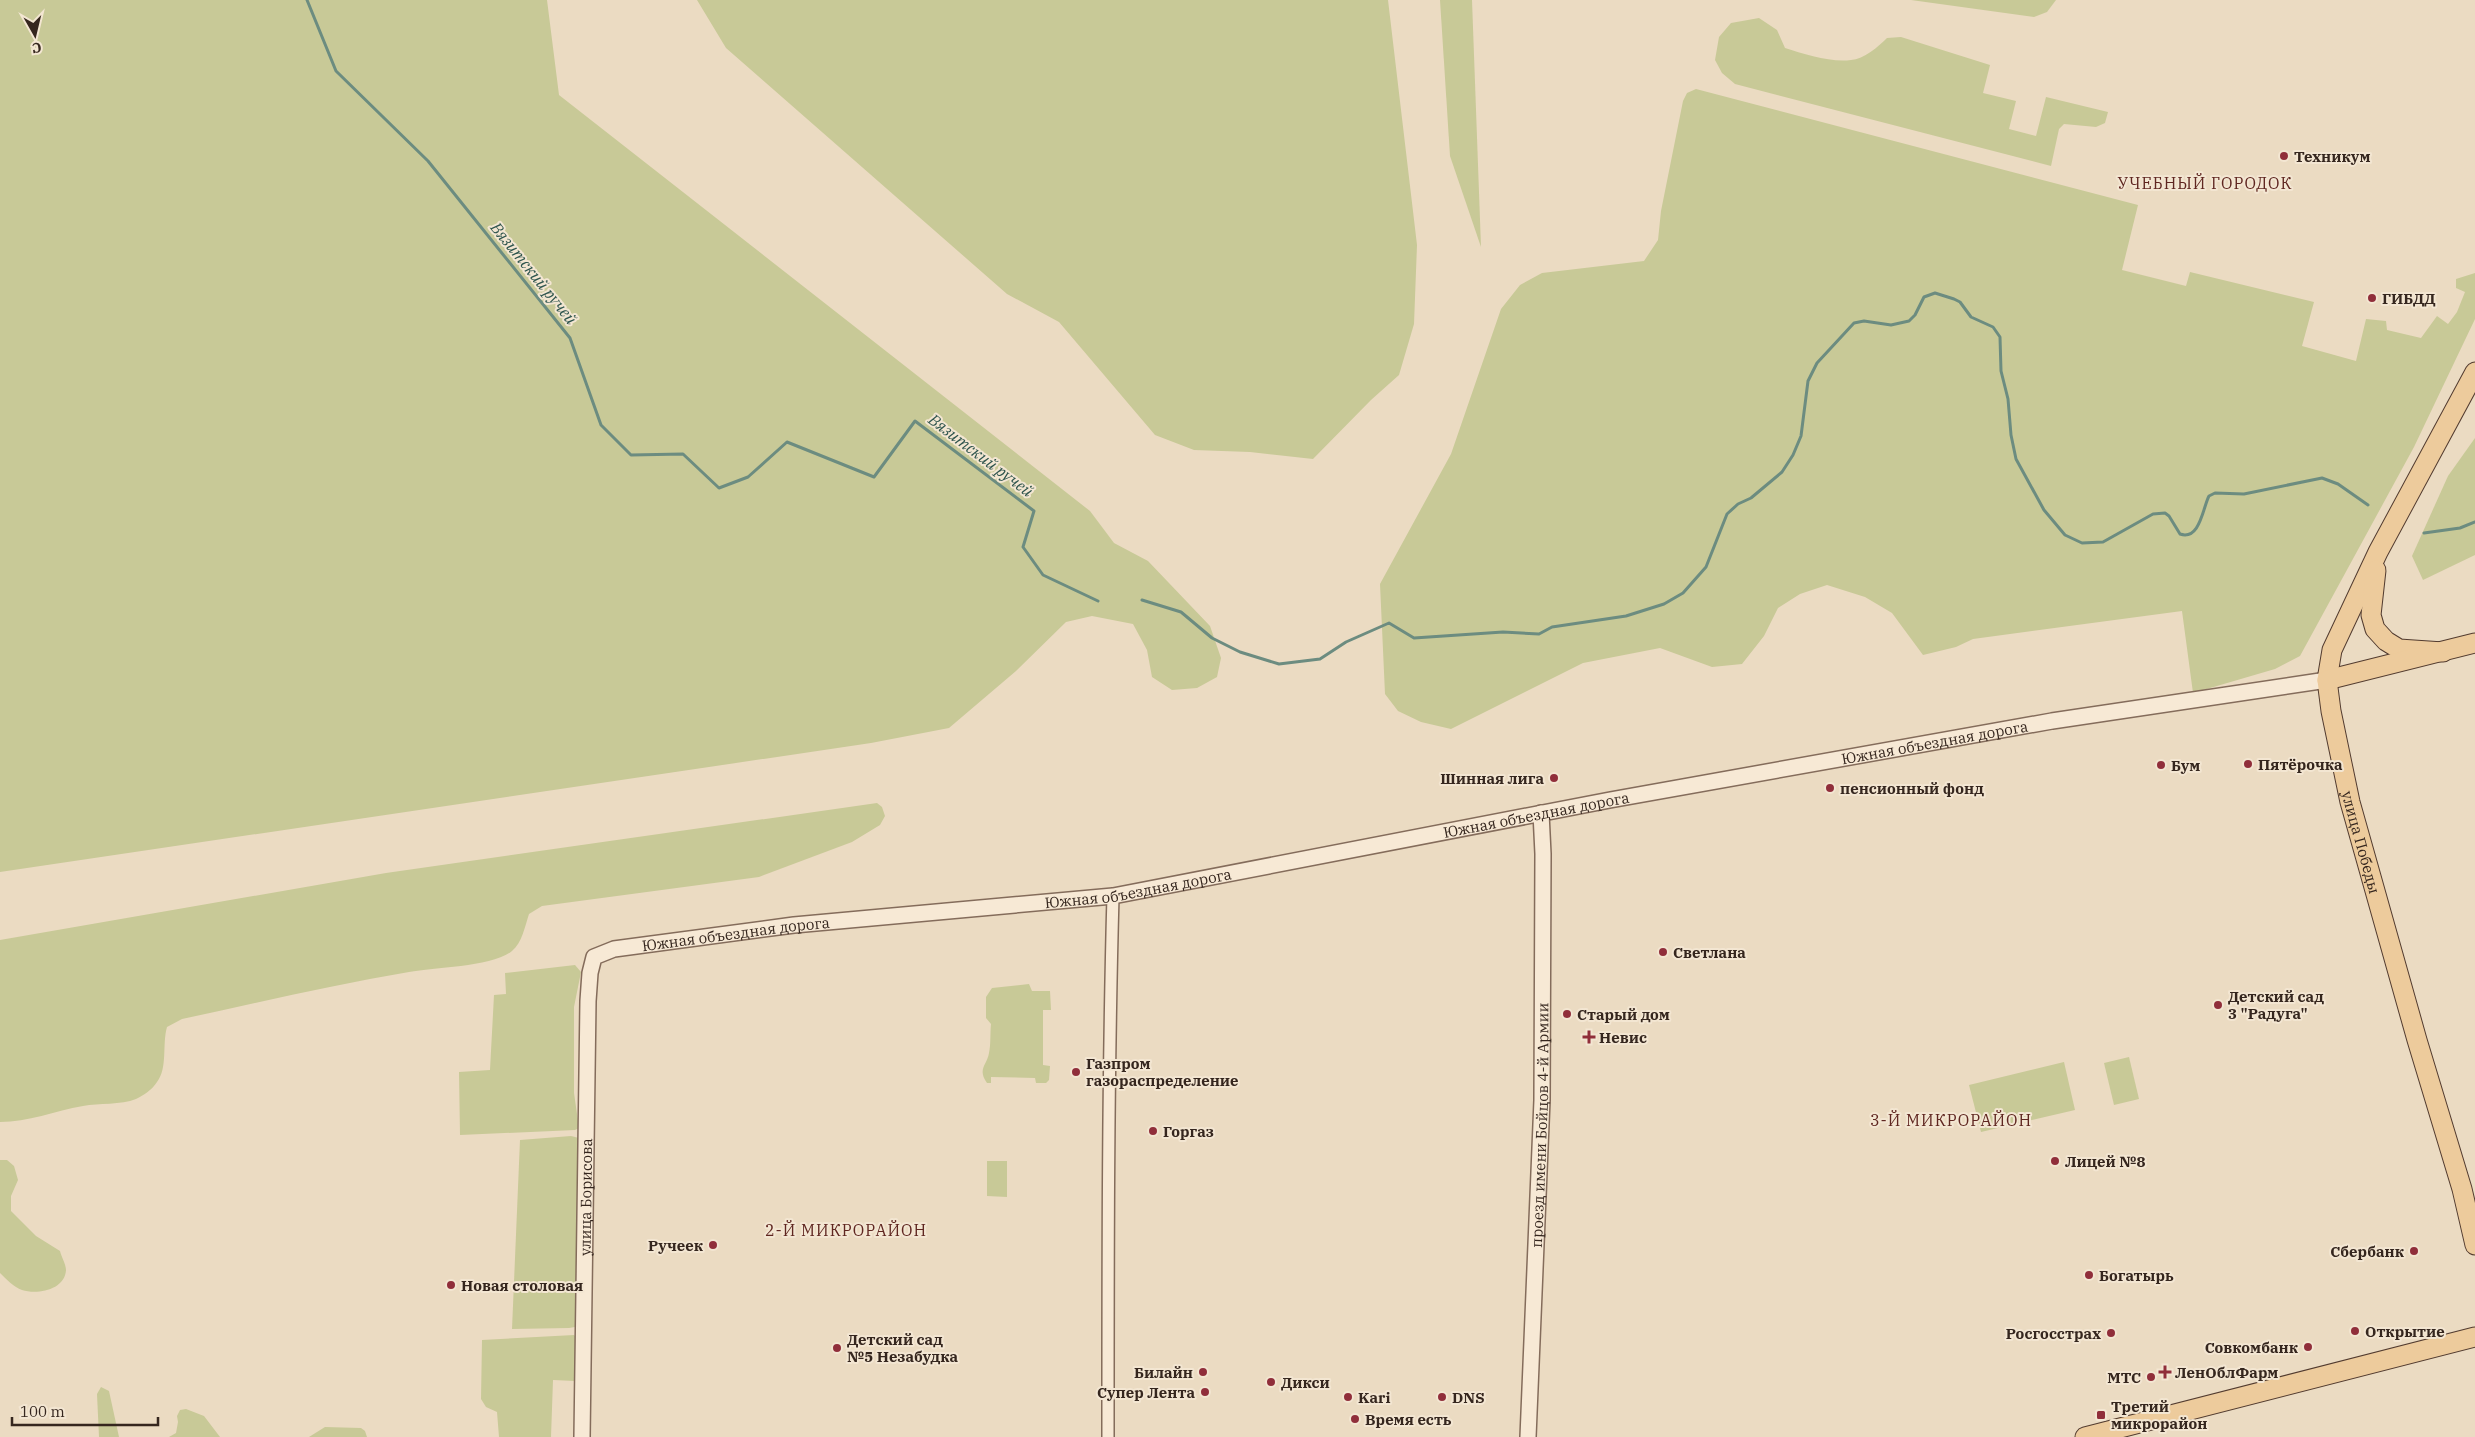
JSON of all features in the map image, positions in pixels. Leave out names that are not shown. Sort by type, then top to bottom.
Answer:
[{"type":"main road","name":"улица Победы","points":[[2475,372],[2378,552],[2332,650],[2327,680],[2331,711],[2350,802],[2417,1040],[2462,1189],[2475,1245]]},
{"type":"main road","points":[[2378,552],[2371,615],[2375,629],[2386,641],[2399,649],[2443,652]]},
{"type":"main road","name":"Южная объездная дорога","points":[[2327,680],[2475,643]]},
{"type":"main road","points":[[2085,1437],[2475,1337]]},
{"type":"street","name":"Южная объездная дорога","points":[[594,957],[614,949],[775,927],[1113,896],[1541,813],[2052,721],[2327,680]]},
{"type":"street","name":"проезд имени Бойцов 4-й Армии","points":[[1528,1437],[1542,1100],[1543,854],[1541,813]]},
{"type":"street","points":[[1108,1437],[1109,970],[1113,896]]},
{"type":"street","name":"улица Борисова","points":[[582,1437],[588,1001],[590,974],[594,957]]},
{"type":"green space","points":[[0,0],[547,0],[559,95],[1090,511],[1114,543],[1148,561],[1210,626],[1221,658],[1217,677],[1197,688],[1172,690],[1152,677],[1147,650],[1133,624],[1092,616],[1066,622],[1016,671],[949,728],[871,743],[0,872]]},
{"type":"green space","points":[[697,0],[1388,0],[1417,245],[1414,324],[1399,375],[1371,400],[1313,459],[1250,452],[1194,450],[1155,435],[1059,322],[1007,294],[726,48]]},
{"type":"green space","points":[[1440,0],[1472,0],[1481,247],[1450,156]]},
{"type":"green space","points":[[1911,0],[2056,0],[2047,12],[2034,17]]},
{"type":"green space","points":[[1759,18],[1777,30],[1785,48],[1818,57],[1843,61],[1856,59],[1871,52],[1887,38],[1901,37],[1990,65],[1983,93],[2016,101],[2009,129],[2036,136],[2046,97],[2108,112],[2105,123],[2096,127],[2064,124],[2059,129],[2051,166],[1735,84],[1722,73],[1715,60],[1719,37],[1731,23]]},
{"type":"green space","points":[[1696,89],[2138,205],[2122,270],[2186,286],[2190,272],[2314,302],[2302,346],[2356,361],[2366,319],[2386,321],[2387,330],[2421,338],[2437,316],[2448,324],[2457,312],[2465,292],[2456,288],[2456,279],[2475,273],[2475,319],[2414,447],[2300,656],[2275,669],[2193,693],[2182,611],[1973,639],[1956,647],[1923,655],[1892,613],[1865,597],[1827,585],[1800,594],[1778,608],[1764,636],[1742,664],[1712,667],[1660,648],[1583,663],[1451,729],[1421,722],[1398,711],[1385,694],[1380,584],[1451,454],[1501,309],[1520,285],[1542,273],[1644,261],[1658,240],[1661,211],[1683,101],[1687,93]]},
{"type":"green space","points":[[2475,438],[2475,555],[2423,580],[2412,556],[2448,476]]},
{"type":"green space","points":[[877,803],[882,807],[885,816],[880,825],[852,842],[759,877],[542,906],[529,914],[523,934],[515,948],[503,956],[491,960],[463,966],[420,970],[380,977],[182,1019],[167,1027],[164,1063],[160,1076],[153,1087],[142,1096],[124,1102],[83,1106],[31,1118],[0,1122],[0,940],[386,873]]},
{"type":"green space","points":[[575,965],[581,972],[574,1007],[574,1093],[579,1128],[575,1130],[460,1135],[459,1072],[490,1070],[494,995],[506,994],[505,973]]},
{"type":"green space","points":[[1029,984],[1032,991],[1050,991],[1051,1010],[1043,1010],[1043,1065],[1050,1066],[1049,1080],[1046,1083],[1036,1083],[1035,1078],[991,1077],[991,1083],[987,1083],[983,1071],[990,1050],[991,1024],[986,1018],[986,997],[992,988]]},
{"type":"green space","points":[[2129,1057],[2139,1099],[2114,1105],[2104,1063]]},
{"type":"green space","points":[[2064,1062],[2075,1110],[1981,1132],[1969,1085]]},
{"type":"green space","points":[[571,1136],[579,1138],[581,1143],[578,1323],[575,1327],[569,1328],[512,1329],[520,1140]]},
{"type":"green space","points":[[0,1160],[7,1160],[14,1166],[18,1180],[11,1196],[11,1211],[36,1236],[60,1251],[66,1268],[64,1277],[56,1286],[49,1289],[35,1292],[22,1290],[13,1285],[0,1273]]},
{"type":"green space","points":[[987,1161],[1007,1161],[1007,1197],[987,1196]]},
{"type":"green space","points":[[574,1335],[576,1337],[575,1381],[553,1380],[551,1437],[499,1437],[497,1412],[486,1407],[481,1399],[482,1340]]},
{"type":"green space","points":[[101,1387],[109,1391],[119,1437],[99,1437],[97,1394]]},
{"type":"green space","points":[[186,1409],[204,1416],[220,1437],[169,1437],[176,1433],[177,1416],[180,1410]]},
{"type":"green space","points":[[325,1427],[361,1428],[365,1431],[367,1437],[309,1437]]},
{"type":"waterway","name":"Вязитский ручей","points":[[307,0],[336,71],[428,161],[570,338],[601,425],[631,455],[683,454],[719,488],[748,477],[787,442],[874,477],[915,421],[1034,511],[1023,547],[1043,575],[1098,601]]},
{"type":"waterway","name":"Вязитский ручей","points":[[1142,600],[1181,612],[1212,638],[1240,652],[1279,664],[1320,659],[1346,642],[1389,623],[1414,638],[1503,632],[1539,634],[1552,627],[1626,616],[1664,604],[1683,593],[1706,567],[1727,514],[1738,504],[1751,498],[1782,472],[1793,455],[1801,436],[1808,381],[1817,363],[1854,323],[1864,321],[1891,325],[1909,321],[1915,315],[1924,297],[1935,293],[1960,302],[1971,317],[1993,327],[2000,337],[2001,371],[2008,399],[2011,435],[2016,459],[2044,510],[2065,535],[2082,543],[2103,542],[2153,514],[2165,513],[2169,516],[2180,534],[2187,535],[2196,528],[2209,496],[2215,493],[2244,494],[2322,478],[2338,484],[2368,505]]},
{"type":"waterway","name":"Вязитский ручей","points":[[2424,533],[2460,528],[2475,522]]},
{"type":"place","name":"Техникум","points":[[2284,156]]},
{"type":"place","name":"ГИБДД","points":[[2372,298]]},
{"type":"place","name":"Пятёрочка","points":[[2248,764]]},
{"type":"place","name":"Бум","points":[[2161,765]]},
{"type":"place","name":"Шинная лига","points":[[1554,778]]},
{"type":"place","name":"пенсионный фонд","points":[[1830,788]]},
{"type":"place","name":"Светлана","points":[[1663,952]]},
{"type":"place","name":"Детский сад 3 \"Радуга\"","points":[[2218,1005]]},
{"type":"place","name":"Старый дом","points":[[1567,1014]]},
{"type":"place","name":"Невис","points":[[1589,1037]]},
{"type":"place","name":"Газпром газораспределение","points":[[1076,1072]]},
{"type":"place","name":"Горгаз","points":[[1153,1131]]},
{"type":"place","name":"Лицей №8","points":[[2055,1161]]},
{"type":"place","name":"Ручеек","points":[[713,1245]]},
{"type":"place","name":"Сбербанк","points":[[2414,1251]]},
{"type":"place","name":"Богатырь","points":[[2089,1275]]},
{"type":"place","name":"Новая столовая","points":[[451,1285]]},
{"type":"place","name":"Открытие","points":[[2355,1331]]},
{"type":"place","name":"Росгосстрах","points":[[2111,1333]]},
{"type":"place","name":"Совкомбанк","points":[[2308,1347]]},
{"type":"place","name":"Детский сад №5 Незабудка","points":[[837,1348]]},
{"type":"place","name":"Билайн","points":[[1203,1372]]},
{"type":"place","name":"ЛенОблФарм","points":[[2165,1372]]},
{"type":"place","name":"МТС","points":[[2151,1377]]},
{"type":"place","name":"Дикси","points":[[1271,1382]]},
{"type":"place","name":"Супер Лента","points":[[1205,1392]]},
{"type":"place","name":"Kari","points":[[1348,1397]]},
{"type":"place","name":"DNS","points":[[1442,1397]]},
{"type":"place","name":"Третий микрорайон","points":[[2101,1415]]},
{"type":"place","name":"Время есть","points":[[1355,1419]]},
{"type":"district","name":"УЧЕБНЫЙ ГОРОДОК","points":[[2205,183]]},
{"type":"district","name":"3-Й МИКРОРАЙОН","points":[[1951,1120]]},
{"type":"district","name":"2-Й МИКРОРАЙОН","points":[[846,1230]]}]
